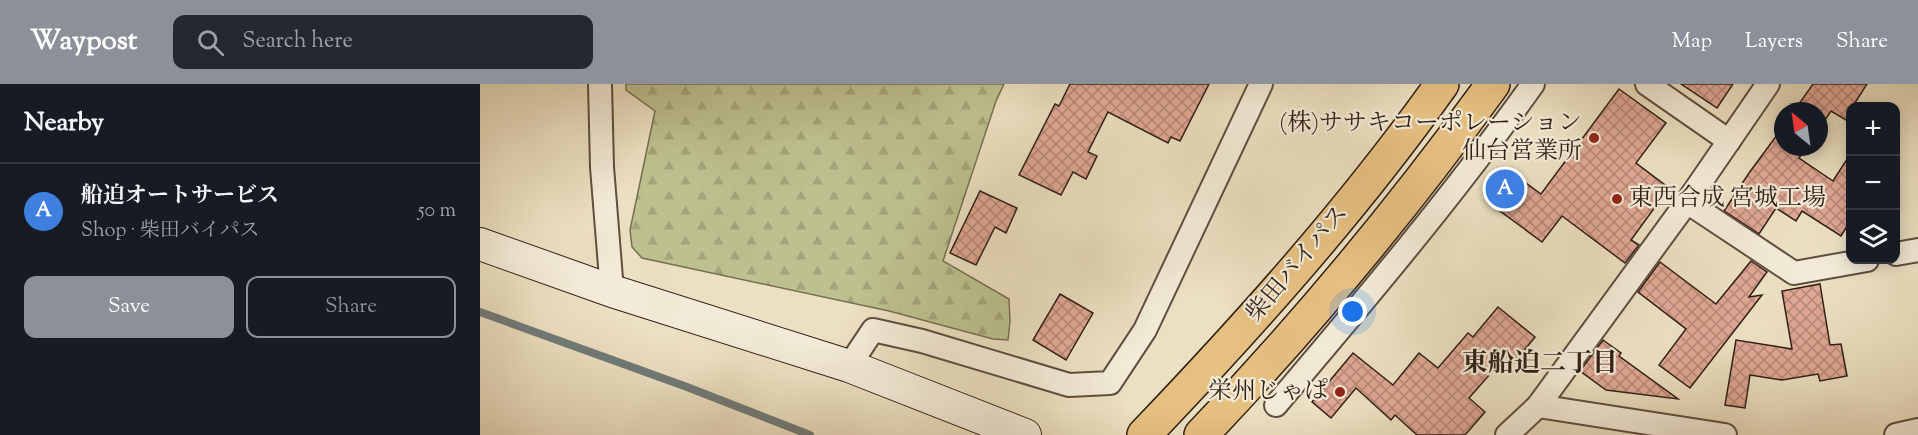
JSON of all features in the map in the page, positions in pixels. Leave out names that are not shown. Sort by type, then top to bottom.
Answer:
[{"type":"highway","name":"柴田バイパス","points":[[1144,435],[1227,348],[1320,242],[1442,84]]},
{"type":"highway","name":"柴田バイパス","points":[[1201,435],[1248,386],[1366,248],[1493,84]]},
{"type":"street","points":[[600,84],[602,167],[612,291]]},
{"type":"street","points":[[849,366],[873,330],[922,341],[1069,385],[1110,383],[1145,330],[1261,84]]},
{"type":"street","points":[[1276,405],[1392,268],[1494,139],[1533,84]]},
{"type":"street","points":[[1647,84],[1729,141]]},
{"type":"street","points":[[1507,435],[1538,406],[1688,202],[1768,84]]},
{"type":"street","points":[[1688,202],[1794,273],[1846,264]]},
{"type":"street","points":[[480,244],[612,291],[849,366],[1025,435]]},
{"type":"street","points":[[1366,248],[1392,268]]},
{"type":"street","points":[[1900,253],[1918,250]]},
{"type":"street","points":[[1538,406],[1725,435]]},
{"type":"street","points":[[1896,435],[1918,430]]},
{"type":"green space","points":[[626,84],[1004,84],[996,101],[943,261],[1009,299],[1008,340],[993,339],[889,311],[642,258],[632,247],[630,230],[655,111],[626,90]]},
{"type":"building","points":[[1070,84],[1209,84],[1180,141],[1171,137],[1168,143],[1108,112],[1088,152],[1097,156],[1086,179],[1073,172],[1061,195],[1019,175],[1055,104],[1059,106]]},
{"type":"building","points":[[1681,84],[1733,84],[1717,108]]},
{"type":"building","points":[[1813,84],[1867,84],[1856,102],[1846,102],[1846,120],[1831,111],[1828,116],[1828,102],[1800,102]]},
{"type":"building","points":[[1619,89],[1666,123],[1636,163],[1669,188],[1631,240],[1639,245],[1625,263],[1562,216],[1542,242],[1496,208],[1519,178],[1541,194]]},
{"type":"building","points":[[1774,139],[1774,156],[1800,156],[1799,158],[1833,181],[1846,161],[1846,228],[1841,236],[1802,211],[1796,221],[1776,208],[1759,234],[1724,211]]},
{"type":"building","points":[[980,191],[1017,208],[1006,233],[995,227],[976,265],[950,253]]},
{"type":"building","points":[[1751,261],[1767,272],[1749,297],[1762,295],[1690,388],[1659,365],[1686,329],[1638,292],[1660,262],[1716,304]]},
{"type":"building","points":[[1820,284],[1830,345],[1841,344],[1847,376],[1820,381],[1818,374],[1782,380],[1750,375],[1745,408],[1725,405],[1736,340],[1792,349],[1782,291]]},
{"type":"building","points":[[1060,294],[1093,313],[1066,360],[1033,340]]},
{"type":"building","points":[[1498,307],[1535,337],[1514,363],[1506,356],[1469,398],[1485,412],[1465,435],[1417,435],[1395,415],[1391,420],[1356,388],[1331,418],[1312,402],[1353,353],[1393,385],[1419,353],[1438,368],[1468,333],[1473,337]]},
{"type":"building","points":[[1603,340],[1621,353],[1619,356],[1678,399],[1606,390],[1580,371]]},
{"type":"waterway","points":[[480,312],[687,387],[810,435]]},
{"type":"place","name":"(株)ササキコーポレーション 仙台営業所","points":[[1594,138]]},
{"type":"place","name":"船迫オートサービス","points":[[1505,189]]},
{"type":"place","name":"東西合成 宮城工場","points":[[1617,199]]},
{"type":"place","name":"栄州じゃぱ","points":[[1340,392]]},
{"type":"district","name":"東船迫二丁目","points":[[1540,364]]}]
